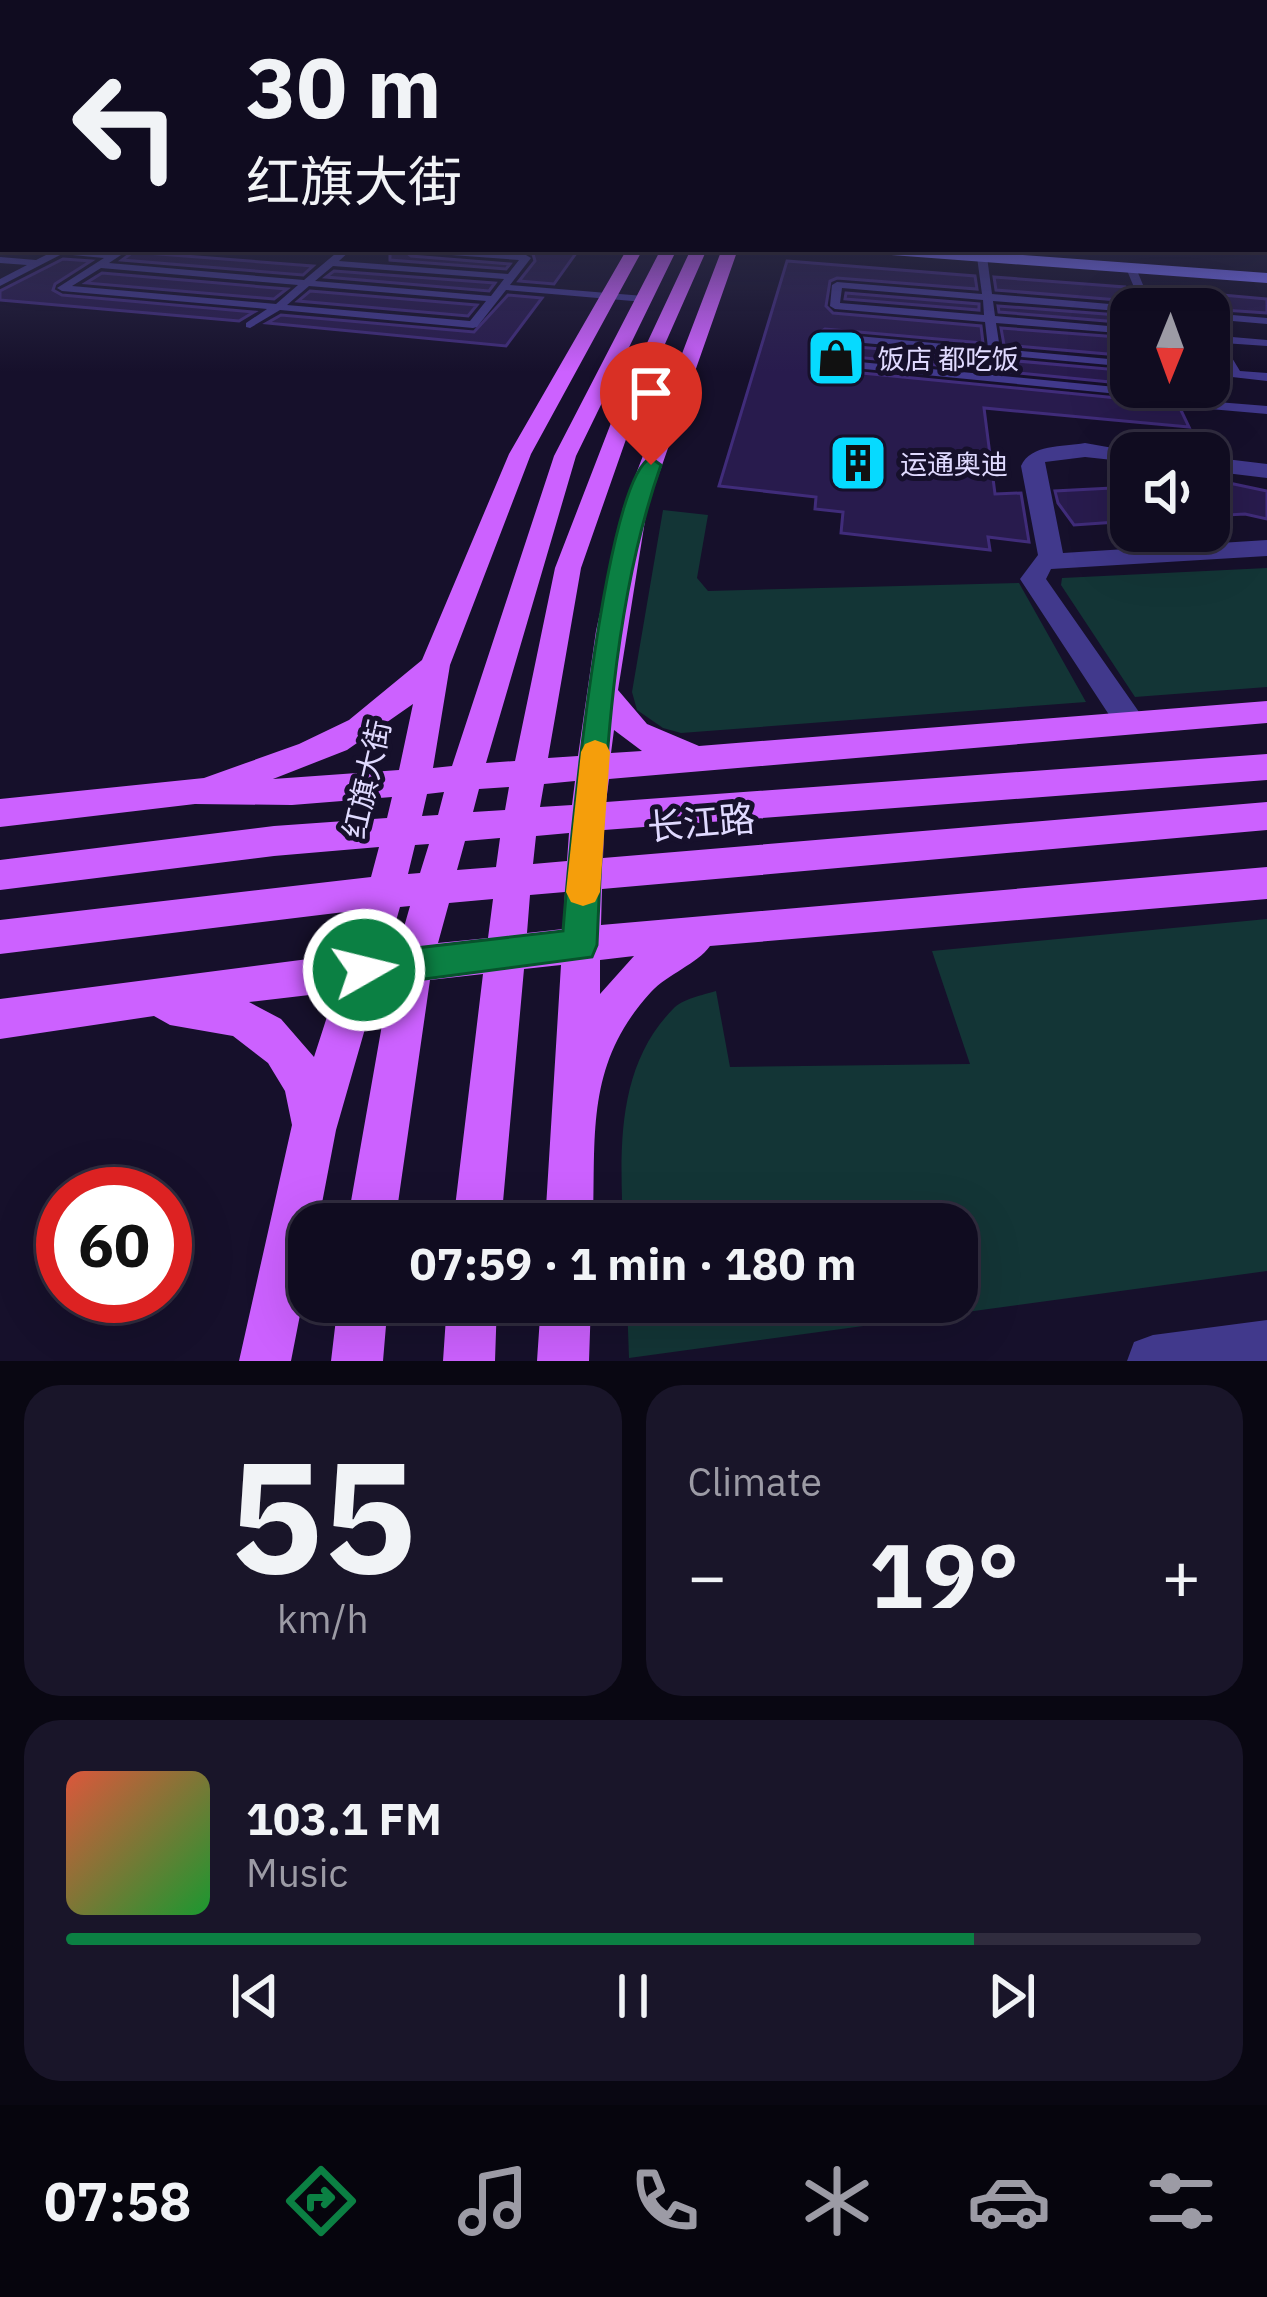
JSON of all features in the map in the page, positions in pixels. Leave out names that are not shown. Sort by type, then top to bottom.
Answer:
[{"type":"main road","name":"红旗大街","points":[[265,1361],[313,1130],[386,891],[422,750],[435,665],[520,454],[633,252]]},
{"type":"main road","points":[[374,1203],[413,963],[438,886],[463,778],[565,456],[668,252]]},
{"type":"main road","points":[[479,1203],[519,826],[568,568],[628,405],[698,252]]},
{"type":"main road","points":[[570,1203],[587,820],[603,690],[635,508],[729,252]]},
{"type":"main road","points":[[923,252],[1267,274]]},
{"type":"main road","points":[[1000,252],[1267,274]]},
{"type":"main road","points":[[195,790],[351,736],[396,706],[435,665]]},
{"type":"main road","points":[[603,690],[625,726],[653,743],[693,752],[751,755]]},
{"type":"main road","points":[[0,813],[195,790],[292,792],[1267,712]]},
{"type":"main road","name":"长江路","points":[[0,875],[274,841],[1267,767]]},
{"type":"main road","name":"长江路","points":[[0,937],[438,886],[1267,816]]},
{"type":"main road","points":[[0,1019],[413,963],[731,927],[1267,883]]},
{"type":"main road","points":[[574,1102],[598,1036],[646,970],[659,956],[731,927]]},
{"type":"main road","points":[[98,1005],[193,1006],[251,1021],[304,1075],[313,1130]]},
{"type":"main road","points":[[357,1361],[361,1323]]},
{"type":"main road","points":[[469,1361],[471,1323]]},
{"type":"main road","points":[[563,1361],[565,1323]]},
{"type":"street","points":[[1052,561],[1032,466],[1036,457],[1085,450],[1110,453]]},
{"type":"street","points":[[1230,466],[1267,470]]},
{"type":"street","points":[[1130,722],[1033,579],[1042,562],[1267,548]]},
{"type":"street","points":[[1154,1361],[1267,1346]]},
{"type":"lane","points":[[0,284],[59,252]]},
{"type":"lane","points":[[80,252],[113,256]]},
{"type":"lane","points":[[120,252],[62,288],[473,325],[526,258],[449,252]]},
{"type":"lane","points":[[250,325],[343,252]]},
{"type":"lane","points":[[982,256],[998,379]]},
{"type":"lane","points":[[0,260],[39,263]]},
{"type":"lane","points":[[330,263],[644,299]]},
{"type":"lane","points":[[99,265],[493,299]]},
{"type":"lane","points":[[1131,268],[1139,288]]},
{"type":"lane","points":[[1110,307],[837,285],[836,306],[1110,329]]},
{"type":"lane","points":[[1230,318],[1267,321]]},
{"type":"lane","points":[[1110,362],[825,335],[823,362],[1110,387]]},
{"type":"lane","points":[[1230,340],[1267,344]]},
{"type":"lane","points":[[1230,365],[1236,374],[1267,376]]},
{"type":"lane","points":[[1230,407],[1267,410]]},
{"type":"green space","points":[[663,510],[708,515],[697,578],[708,591],[1019,583],[1086,702],[681,733],[663,728],[637,710],[632,692]]},
{"type":"green space","points":[[1267,568],[1267,687],[1135,697],[1061,585],[1062,578]]},
{"type":"green space","points":[[1267,919],[1267,1271],[978,1310],[978,1203],[623,1203],[622,1139],[631,1083],[654,1032],[677,1006],[716,991],[730,1067],[970,1064],[932,951]]},
{"type":"green space","points":[[628,1323],[886,1323],[629,1358]]},
{"type":"building","points":[[133,252],[313,266],[303,275],[122,260]]},
{"type":"building","points":[[390,252],[406,252],[510,264],[506,269],[390,260]]},
{"type":"building","points":[[518,252],[577,252],[554,284],[519,281],[535,261],[533,254]]},
{"type":"building","points":[[63,259],[91,261],[55,284],[53,290],[62,295],[254,312],[239,321],[0,300],[0,291]]},
{"type":"building","points":[[787,261],[975,276],[977,289],[830,281],[826,306],[833,313],[981,326],[983,343],[825,329],[814,336],[813,362],[821,369],[1110,397],[1110,408],[1180,408],[1189,427],[984,408],[995,494],[1021,493],[1029,542],[988,537],[990,550],[841,533],[843,512],[815,509],[816,497],[719,486]]},
{"type":"building","points":[[334,271],[495,283],[489,291],[326,277]]},
{"type":"building","points":[[102,273],[287,289],[274,299],[86,283]]},
{"type":"building","points":[[994,277],[1125,288],[1110,288],[1110,299],[996,290]]},
{"type":"building","points":[[310,291],[477,305],[468,316],[298,301]]},
{"type":"building","points":[[846,293],[979,304],[979,310],[845,299]]},
{"type":"building","points":[[508,295],[542,298],[506,346],[267,323],[281,315],[474,332]]},
{"type":"building","points":[[1230,296],[1267,299],[1267,313],[1230,310]]},
{"type":"building","points":[[998,306],[1110,314],[1110,321],[999,312]]},
{"type":"building","points":[[1001,328],[1110,336],[1110,354],[1004,345]]},
{"type":"building","points":[[834,345],[985,358],[994,369],[1006,360],[1110,369],[1110,382],[834,355]]},
{"type":"building","points":[[1230,483],[1267,491],[1267,519],[1230,515]]},
{"type":"building","points":[[1110,488],[1110,522],[1074,525],[1055,491]]},
{"type":"slow traffic","points":[[583,892],[595,752]]},
{"type":"place","name":"饭店 都吃饭","points":[[836,358]]},
{"type":"place","name":"运通奥迪","points":[[858,463]]},
{"type":"route","points":[[364,970],[580,945],[587,820],[610,631],[635,508],[651,465]]}]
